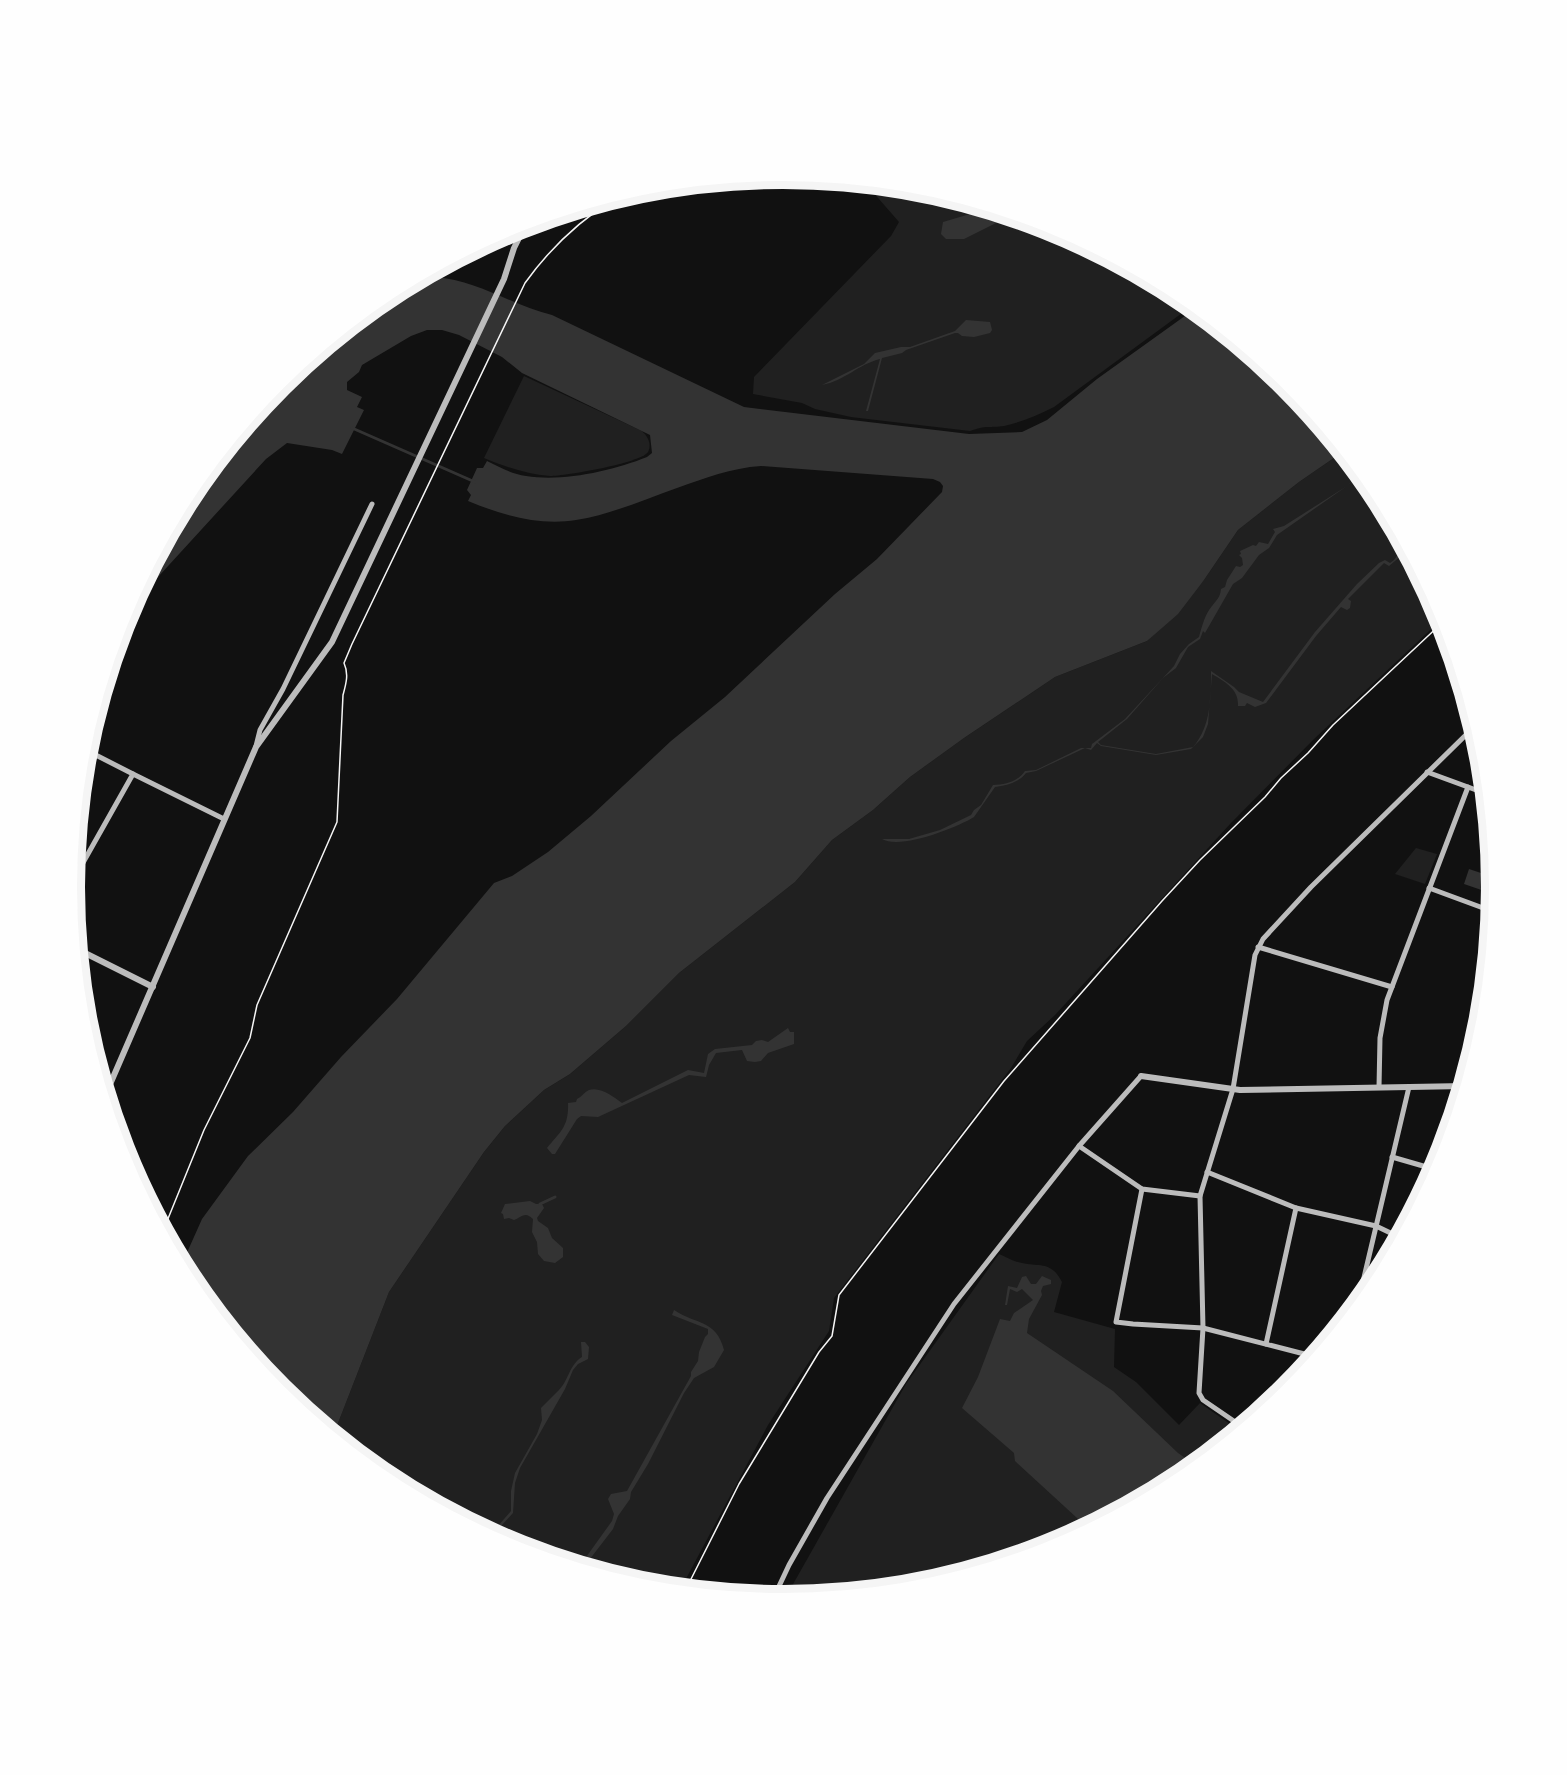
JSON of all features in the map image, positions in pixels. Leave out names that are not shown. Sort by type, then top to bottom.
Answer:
[{"type":"street","points":[[256,747],[332,642],[504,279],[520,236]]},
{"type":"street","points":[[110,1085],[256,747],[260,730],[283,689],[372,504]]},
{"type":"street","points":[[1238,1424],[1203,1400],[1199,1394],[1203,1328],[1200,1196],[1233,1089],[1258,947],[1317,881],[1468,731]]},
{"type":"street","points":[[93,754],[224,819]]},
{"type":"street","points":[[1427,772],[1479,791]]},
{"type":"street","points":[[82,864],[133,774]]},
{"type":"street","points":[[1378,1088],[1381,1025],[1392,987],[1468,787]]},
{"type":"street","points":[[1429,888],[1485,909]]},
{"type":"street","points":[[1258,947],[1392,987]]},
{"type":"street","points":[[85,954],[153,987]]},
{"type":"street","points":[[778,1590],[827,1498],[954,1304],[1079,1146],[1141,1076],[1233,1089],[1457,1086]]},
{"type":"street","points":[[1362,1286],[1409,1087]]},
{"type":"street","points":[[1079,1146],[1143,1189],[1200,1196]]},
{"type":"street","points":[[1392,1157],[1428,1167]]},
{"type":"street","points":[[1208,1172],[1296,1208],[1376,1226],[1394,1235]]},
{"type":"street","points":[[1143,1189],[1116,1322],[1203,1328],[1308,1355]]},
{"type":"street","points":[[1266,1344],[1296,1208]]},
{"type":"street","points":[[779,1587],[787,1590]]},
{"type":"path","points":[[166,1223],[204,1130],[250,1038],[257,1005],[337,822],[343,695],[347,678],[344,663],[352,644],[525,283],[546,255],[570,231],[599,210]]},
{"type":"path","points":[[689,1584],[739,1484],[831,1336],[839,1295],[981,1111],[1039,1039],[1200,860],[1265,797],[1333,725],[1436,628]]},
{"type":"shaded area","points":[[872,191],[921,198],[965,209],[1052,238],[1135,279],[1185,311],[1054,407],[1004,426],[984,427],[970,431],[851,417],[815,409],[802,403],[753,394],[754,377],[891,236],[899,222]]},
{"type":"shaded area","points":[[976,212],[1002,220],[964,239],[946,239],[941,234],[943,222]]},
{"type":"shaded area","points":[[436,277],[465,283],[552,315],[744,407],[969,434],[1022,432],[1047,420],[1097,379],[1188,313],[1247,359],[1312,424],[1337,456],[1299,482],[1238,530],[1178,614],[1147,641],[1055,677],[910,777],[873,810],[832,840],[795,882],[679,973],[626,1026],[570,1074],[544,1090],[505,1126],[484,1152],[389,1292],[336,1429],[255,1351],[199,1278],[185,1256],[202,1219],[248,1156],[293,1112],[341,1057],[397,999],[494,883],[512,876],[548,852],[591,816],[671,741],[725,697],[835,594],[877,559],[942,492],[943,486],[933,479],[761,466],[718,474],[589,518],[548,522],[494,511],[468,501],[471,495],[467,490],[477,468],[483,468],[487,461],[526,476],[556,478],[587,474],[619,467],[647,457],[652,453],[650,435],[522,373],[502,357],[459,335],[442,330],[427,330],[411,336],[362,365],[359,372],[347,382],[347,390],[362,397],[357,407],[364,410],[342,454],[332,450],[287,443],[266,459],[148,588],[175,536],[199,497],[255,424],[320,359],[393,303]]},
{"type":"shaded area","points":[[966,320],[990,322],[992,330],[990,333],[974,337],[955,333],[882,358],[868,411],[866,411],[880,359],[822,385],[864,364],[875,353],[910,347],[955,331]]},
{"type":"shaded area","points":[[524,376],[642,431],[649,441],[648,452],[618,464],[550,476],[516,470],[484,458]]},
{"type":"shaded area","points":[[1337,456],[1368,497],[1392,536],[1414,577],[1435,625],[1314,739],[1231,823],[1055,1015],[1027,1041],[1011,1068],[834,1298],[829,1331],[768,1425],[684,1583],[646,1577],[602,1566],[515,1537],[432,1496],[393,1472],[336,1429],[389,1292],[484,1152],[505,1126],[544,1090],[570,1074],[626,1026],[679,973],[795,882],[832,840],[873,810],[910,777],[1055,677],[1147,641],[1204,580],[1238,530],[1299,482]]},
{"type":"shaded area","points":[[1347,486],[1277,535],[1269,548],[1259,555],[1242,578],[1233,584],[1205,633],[1203,631],[1200,639],[1188,647],[1176,668],[1163,678],[1127,719],[1098,742],[1101,745],[1156,754],[1193,747],[1191,749],[1156,755],[1101,746],[1097,743],[1091,750],[1085,748],[1091,748],[1092,744],[1125,719],[1174,666],[1180,654],[1189,644],[1199,637],[1206,616],[1221,589],[1225,587],[1236,566],[1243,565],[1239,555],[1240,551],[1253,545],[1256,546],[1259,542],[1268,544],[1275,532],[1273,529],[1284,526]]},
{"type":"shaded area","points":[[1400,550],[1402,555],[1389,566],[1384,563],[1348,599],[1351,601],[1350,608],[1347,610],[1341,607],[1316,636],[1266,703],[1255,707],[1247,703],[1245,706],[1238,706],[1234,691],[1212,674],[1211,690],[1211,671],[1239,692],[1263,702],[1315,632],[1357,584],[1379,563],[1385,560],[1390,563],[1394,560]]},
{"type":"shaded area","points":[[1209,706],[1208,724],[1203,737],[1193,747],[1207,721]]},
{"type":"shaded area","points":[[1085,748],[1036,771],[1026,773],[1012,783],[995,787],[974,817],[955,827],[914,840],[890,842],[882,839],[909,839],[940,830],[971,815],[981,805],[993,785],[1011,782],[1025,771],[1036,770]]},
{"type":"shaded area","points":[[1416,848],[1437,854],[1425,884],[1395,874]]},
{"type":"shaded area","points":[[1469,869],[1485,874],[1486,892],[1464,884]]},
{"type":"shaded area","points":[[788,1028],[790,1032],[794,1032],[794,1044],[768,1053],[761,1061],[747,1061],[742,1050],[716,1053],[709,1065],[706,1077],[689,1075],[598,1117],[581,1116],[555,1154],[547,1148],[565,1124],[568,1103],[576,1102],[589,1090],[602,1091],[622,1103],[688,1070],[704,1073],[708,1054],[715,1049],[752,1045],[762,1040],[768,1042]]},
{"type":"shaded area","points":[[530,1201],[542,1204],[544,1208],[537,1218],[538,1221],[548,1228],[552,1238],[563,1248],[563,1257],[555,1263],[544,1261],[538,1254],[537,1242],[532,1232],[533,1219],[526,1215],[514,1220],[504,1219],[501,1213],[505,1204]]},
{"type":"shaded area","points":[[999,1254],[1016,1262],[1045,1266],[1054,1271],[1062,1282],[1054,1312],[1115,1329],[1114,1367],[1136,1382],[1179,1425],[1200,1403],[1234,1427],[1174,1472],[1135,1496],[1052,1537],[1009,1553],[921,1577],[875,1584],[801,1589],[792,1586],[906,1384]]},
{"type":"shaded area","points":[[1026,1276],[1031,1284],[1036,1284],[1042,1276],[1051,1280],[1051,1284],[1043,1286],[1042,1295],[1029,1319],[1027,1333],[1113,1391],[1178,1453],[1189,1461],[1135,1496],[1083,1523],[1015,1461],[1014,1453],[962,1408],[978,1377],[1000,1319],[1010,1321],[1014,1313],[1033,1300],[1022,1289],[1017,1292],[1010,1289],[1007,1305],[1005,1305],[1008,1286],[1017,1288],[1022,1277]]},
{"type":"shaded area","points":[[674,1310],[710,1328],[716,1333],[724,1350],[714,1367],[694,1378],[613,1529],[588,1562],[584,1561],[612,1521],[614,1514],[608,1499],[611,1494],[627,1491],[691,1376],[708,1334],[708,1329],[672,1315]]},
{"type":"shaded area","points":[[581,1342],[585,1342],[589,1347],[588,1359],[578,1364],[573,1370],[565,1389],[520,1468],[515,1483],[513,1513],[498,1529],[496,1528],[511,1511],[511,1491],[515,1473],[537,1434],[542,1420],[541,1408],[562,1386],[574,1364],[582,1357]]},
{"type":"waterway","points":[[352,428],[475,482]]},
{"type":"waterway","points":[[540,1204],[555,1197]]}]
